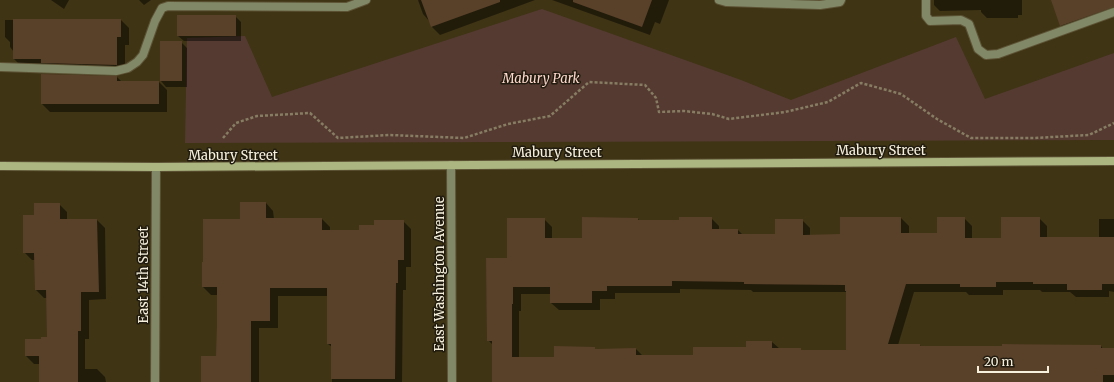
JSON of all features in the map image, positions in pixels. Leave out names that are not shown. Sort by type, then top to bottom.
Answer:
[{"type":"street","points":[[0,67],[116,71],[128,68],[143,56],[155,21],[162,8],[168,6],[272,3],[347,6],[366,0]]},
{"type":"street","points":[[719,0],[726,2],[820,5],[840,2],[841,0]]},
{"type":"street","points":[[926,0],[926,16],[930,21],[961,20],[969,24],[978,49],[986,55],[998,54],[1114,12]]},
{"type":"street","name":"Mabury Street","points":[[0,166],[156,167],[1114,161]]},
{"type":"street","name":"East Washington Avenue","points":[[451,165],[452,382]]},
{"type":"street","name":"East 14th Street","points":[[155,382],[156,167]]},
{"type":"path","points":[[223,138],[236,123],[257,116],[310,113],[338,138],[389,135],[464,138],[508,124],[550,116],[589,82],[645,85],[656,98],[660,112],[684,111],[712,114],[729,119],[785,112],[828,102],[861,83],[901,94],[971,138],[1034,138],[1089,135],[1114,123]]},
{"type":"green space","name":"Mabury Park","points":[[542,9],[741,80],[791,100],[956,37],[985,99],[1114,53],[1114,140],[185,143],[187,38],[245,36],[272,97]]},
{"type":"building","points":[[421,0],[500,0],[500,2],[431,27]]},
{"type":"building","points":[[573,0],[652,0],[642,27],[573,2]]},
{"type":"building","points":[[1051,0],[1114,0],[1114,7],[1060,26]]},
{"type":"building","points":[[177,15],[236,15],[236,36],[177,36]]},
{"type":"building","points":[[13,19],[121,19],[121,37],[117,37],[117,65],[41,63],[41,59],[13,59]]},
{"type":"building","points":[[160,41],[182,41],[182,81],[160,81]]},
{"type":"building","points":[[41,74],[117,76],[117,81],[159,81],[159,104],[41,104]]},
{"type":"building","points":[[240,202],[266,202],[266,218],[322,218],[322,230],[359,230],[359,225],[374,225],[374,220],[404,220],[404,260],[398,260],[398,283],[396,283],[395,379],[331,379],[331,344],[327,344],[327,288],[270,288],[270,321],[251,321],[251,382],[201,382],[201,356],[216,356],[217,324],[217,287],[202,287],[203,219],[240,219]]},
{"type":"building","points":[[34,203],[60,203],[60,219],[97,219],[99,292],[81,292],[81,331],[78,331],[78,382],[39,382],[39,356],[25,356],[25,339],[41,339],[41,337],[47,337],[46,290],[35,290],[34,253],[23,253],[23,215],[34,215]]},
{"type":"building","points":[[582,217],[638,218],[638,220],[679,220],[679,217],[712,217],[712,229],[738,229],[738,234],[775,234],[775,219],[803,219],[803,235],[840,234],[840,217],[901,217],[901,233],[937,233],[937,217],[965,217],[965,238],[1001,238],[1001,217],[1040,217],[1040,237],[1114,237],[1114,284],[1102,284],[1102,290],[1067,290],[1067,284],[1033,284],[1033,282],[996,282],[996,287],[960,287],[960,284],[906,284],[888,344],[920,344],[920,346],[1002,346],[1002,344],[1101,345],[1101,348],[1114,348],[1114,375],[1103,375],[1103,382],[492,382],[492,341],[487,341],[486,258],[507,258],[507,218],[545,218],[545,238],[582,238]],"holes":[[[672,281],[744,282],[744,284],[845,285],[846,350],[801,350],[801,348],[772,348],[772,341],[746,341],[746,347],[693,347],[693,355],[636,355],[636,348],[595,349],[595,347],[554,346],[554,357],[512,357],[513,287],[550,287],[550,303],[592,303],[592,291],[607,291],[607,286],[672,286]]]}]
